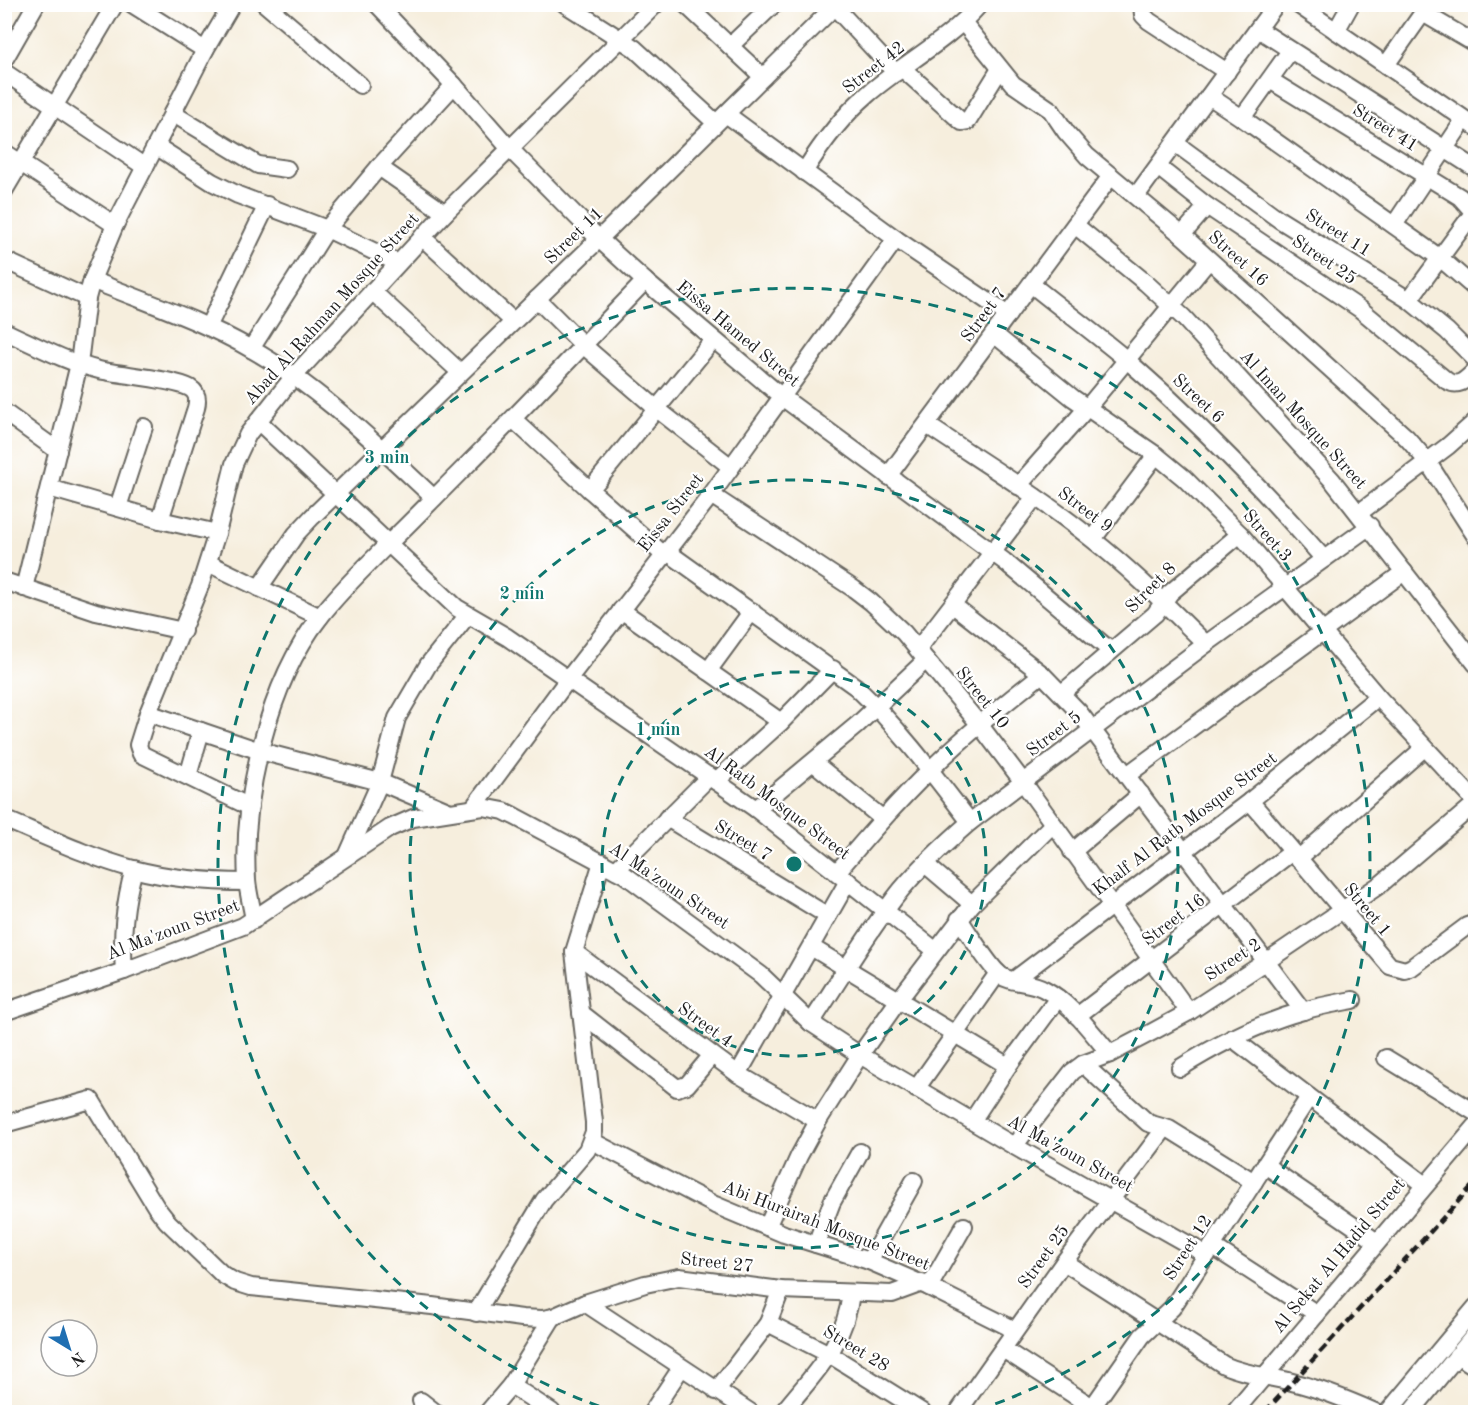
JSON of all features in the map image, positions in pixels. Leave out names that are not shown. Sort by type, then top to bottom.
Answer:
[{"type":"street","points":[[4,60],[36,4]]},
{"type":"street","points":[[4,191],[115,4]]},
{"type":"street","points":[[132,4],[205,50]]},
{"type":"street","points":[[24,588],[79,364],[87,298],[92,280],[115,225],[205,50],[232,4]]},
{"type":"street","points":[[265,4],[360,85]]},
{"type":"street","name":"Eissa Hamed Street","points":[[377,4],[454,85],[510,149],[599,239],[645,281],[782,397],[992,552],[1111,651]]},
{"type":"street","points":[[566,4],[621,39],[721,118],[804,172],[896,239],[1008,315]]},
{"type":"street","name":"Abad Al Rahman Mosque Street","points":[[188,776],[141,754],[138,745],[148,713],[183,631],[208,563],[234,464],[248,434],[294,376],[422,237],[656,4]]},
{"type":"street","points":[[685,4],[764,76]]},
{"type":"street","points":[[730,45],[774,4]]},
{"type":"street","points":[[1142,4],[1143,15],[1149,21],[1227,72]]},
{"type":"street","points":[[1136,196],[1276,4]]},
{"type":"street","points":[[1296,4],[1470,123],[1444,150],[1394,225]]},
{"type":"street","points":[[1336,31],[1352,4]]},
{"type":"street","points":[[835,5],[899,71],[962,122],[968,121],[1000,69]]},
{"type":"street","name":"Street 11","points":[[259,588],[296,534],[335,494],[599,239],[835,5]]},
{"type":"street","points":[[1386,65],[1426,9],[1476,44]]},
{"type":"street","name":"Street 42","points":[[804,172],[822,143],[844,117],[868,94],[899,71],[969,11]]},
{"type":"street","name":"Street 16","points":[[969,11],[1000,69],[1013,84],[1051,110],[1076,145],[1182,236],[1407,438],[1427,461],[1475,535]]},
{"type":"street","points":[[1258,29],[1476,169]]},
{"type":"street","points":[[1242,118],[1290,51]]},
{"type":"street","points":[[4,72],[145,167]]},
{"type":"street","name":"Street 41","points":[[1270,80],[1460,197],[1475,212]]},
{"type":"street","points":[[251,349],[327,229],[379,167],[454,85]]},
{"type":"street","points":[[1209,96],[1440,258],[1476,289]]},
{"type":"street","points":[[172,113],[258,165],[287,169]]},
{"type":"street","name":"Street 11","points":[[1175,143],[1280,220],[1409,300],[1447,331],[1476,360]]},
{"type":"street","points":[[156,146],[212,182],[238,195],[327,229],[398,263]]},
{"type":"street","points":[[4,152],[115,225]]},
{"type":"street","points":[[379,167],[445,213]]},
{"type":"street","name":"Street 25","points":[[1158,167],[1207,206],[1360,309],[1448,381],[1454,384],[1470,376]]},
{"type":"street","name":"Street 7","points":[[888,476],[1112,176]]},
{"type":"street","points":[[208,327],[267,205]]},
{"type":"street","points":[[1182,236],[1207,206]]},
{"type":"street","points":[[1409,300],[1475,212]]},
{"type":"street","name":"Al Iman Mosque Street","points":[[1075,225],[1170,305],[1196,330],[1332,480],[1476,664]]},
{"type":"street","points":[[422,237],[513,321]]},
{"type":"street","name":"Eissa Street","points":[[473,808],[569,678],[711,495],[896,239]]},
{"type":"street","points":[[4,260],[87,298]]},
{"type":"street","points":[[1018,486],[1087,408],[1209,260]]},
{"type":"street","points":[[92,280],[208,327],[251,349],[294,376],[352,422],[434,498]]},
{"type":"street","points":[[254,920],[247,882],[246,860],[250,807],[266,727],[295,655],[320,617],[348,585],[513,419],[645,281]]},
{"type":"street","name":"Street 6","points":[[1031,284],[1126,360],[1210,436],[1324,559]]},
{"type":"street","points":[[372,291],[460,372]]},
{"type":"street","points":[[537,298],[583,345],[657,409],[731,467]]},
{"type":"street","points":[[4,331],[79,364],[178,384],[197,394],[196,408],[160,520]]},
{"type":"street","name":"Street 3","points":[[994,334],[1087,408],[1156,455],[1184,478],[1240,534],[1378,697],[1476,802]]},
{"type":"street","points":[[590,490],[713,340]]},
{"type":"street","points":[[4,412],[58,451]]},
{"type":"street","points":[[513,419],[590,490],[665,553],[833,669],[877,707],[930,769],[970,822]]},
{"type":"street","name":"Al Ratb Mosque Street","points":[[258,421],[467,616],[498,631],[713,778],[756,809],[935,950]]},
{"type":"street","name":"Street 5","points":[[811,1023],[885,911],[925,864],[970,822],[1206,644],[1324,559],[1427,461],[1476,421]]},
{"type":"street","name":"Street 9","points":[[927,425],[1035,497],[1092,539],[1128,568],[1206,644]]},
{"type":"street","points":[[118,507],[144,427]]},
{"type":"street","points":[[1092,539],[1156,455]]},
{"type":"street","points":[[49,488],[160,520],[217,533]]},
{"type":"street","name":"Street 10","points":[[711,495],[833,574],[871,602],[922,654],[1023,782],[1188,1012]]},
{"type":"street","points":[[756,809],[814,763],[877,707],[922,654],[953,604],[1035,497]]},
{"type":"street","name":"Street 8","points":[[1062,693],[1155,614],[1170,592],[1240,534]]},
{"type":"street","points":[[208,563],[320,617]]},
{"type":"street","points":[[1127,775],[1404,572]]},
{"type":"street","points":[[4,581],[96,612],[183,631]]},
{"type":"street","points":[[953,604],[1042,674],[1093,729],[1303,1011]]},
{"type":"street","points":[[621,610],[781,722]]},
{"type":"street","points":[[708,671],[752,611]]},
{"type":"street","points":[[346,857],[380,782],[397,718],[428,665],[467,616]]},
{"type":"street","points":[[476,1313],[544,1200],[581,1158],[592,1141],[594,1122],[574,952],[609,866],[781,722],[833,669]]},
{"type":"street","points":[[738,1074],[828,916],[843,877],[883,819],[930,769],[979,724],[1042,674]]},
{"type":"street","name":"Khalf Al Ratb Mosque Street","points":[[1014,980],[1250,801],[1378,697]]},
{"type":"street","points":[[148,713],[260,751],[380,782],[449,811]]},
{"type":"street","points":[[201,731],[188,776],[250,807]]},
{"type":"street","name":"Street 16","points":[[1077,1016],[1295,856],[1424,748]]},
{"type":"street","points":[[814,763],[883,819]]},
{"type":"street","points":[[1072,852],[1141,794]]},
{"type":"street","name":"Street 1","points":[[1250,801],[1390,966],[1405,970],[1412,967],[1467,926],[1476,923]]},
{"type":"street","name":"Street 2","points":[[1014,1146],[1065,1079],[1083,1064],[1110,1054],[1188,1012],[1267,961],[1401,868],[1476,802]]},
{"type":"street","name":"Al Ma'zoun Street","points":[[4,1012],[124,971],[254,920],[402,822],[412,818],[473,808],[483,807],[504,811],[609,866],[761,975],[811,1023],[860,1055],[1014,1146],[1110,1199],[1210,1250],[1317,1314]]},
{"type":"street","name":"Street 7","points":[[667,818],[828,916]]},
{"type":"street","points":[[4,819],[102,860],[134,869],[190,880],[247,882]]},
{"type":"street","points":[[767,1227],[799,1155],[818,1121],[898,1001],[972,904],[1053,824]]},
{"type":"street","points":[[925,864],[972,904]]},
{"type":"street","points":[[124,971],[121,945],[123,919],[134,869]]},
{"type":"street","points":[[959,919],[998,973],[1008,979],[1035,984],[1058,999],[1077,1016],[1110,1054]]},
{"type":"street","points":[[811,947],[1008,1066]]},
{"type":"street","name":"Street 4","points":[[574,952],[738,1074],[818,1121]]},
{"type":"street","points":[[916,1089],[998,973]]},
{"type":"street","points":[[972,1121],[1008,1066],[1058,999]]},
{"type":"street","points":[[1180,1068],[1232,1038],[1303,1011],[1353,1000]]},
{"type":"street","points":[[581,1013],[677,1088],[687,1085],[712,1055]]},
{"type":"street","points":[[1232,1038],[1425,1185]]},
{"type":"street","points":[[1386,1058],[1476,1113]]},
{"type":"street","points":[[1083,1064],[1148,1123],[1165,1128],[1254,1182]]},
{"type":"street","name":"Street 12","points":[[1094,1411],[1142,1336],[1172,1308],[1309,1097]]},
{"type":"street","name":"Street 27","points":[[4,1124],[91,1100],[156,1207],[167,1221],[223,1275],[250,1287],[532,1319],[553,1317],[585,1303],[662,1279],[679,1277],[781,1290],[851,1293],[892,1294],[925,1285]]},
{"type":"street","name":"Al Sekat Al Hadid Street","points":[[1234,1413],[1476,1126]]},
{"type":"street","name":"Street 25","points":[[958,1413],[1064,1262],[1165,1128]]},
{"type":"street","name":"Abi Hurairah Mosque Street","points":[[592,1141],[715,1205],[767,1227],[869,1261],[925,1285],[1015,1330]]},
{"type":"street","points":[[816,1244],[832,1202],[860,1152]]},
{"type":"street","points":[[1265,1165],[1377,1242]]},
{"type":"street","points":[[869,1261],[914,1181]]},
{"type":"street","points":[[925,1285],[963,1226]]},
{"type":"street","points":[[1064,1262],[1224,1365],[1247,1373],[1324,1391],[1375,1413]]},
{"type":"street","points":[[716,1391],[768,1323],[781,1290]]},
{"type":"street","points":[[783,1413],[838,1341],[849,1312],[851,1293]]},
{"type":"street","points":[[585,1303],[750,1413]]},
{"type":"street","points":[[1388,1413],[1476,1307]]},
{"type":"street","points":[[488,1413],[511,1385],[553,1317]]},
{"type":"street","name":"Street 28","points":[[768,1323],[829,1354],[922,1413]]},
{"type":"street","points":[[1411,1413],[1476,1333]]},
{"type":"street","points":[[1003,1349],[1094,1411]]},
{"type":"street","points":[[1457,1355],[1476,1367]]},
{"type":"street","points":[[652,1413],[681,1368]]},
{"type":"street","points":[[511,1385],[552,1413]]},
{"type":"street","points":[[421,1401],[435,1413]]},
{"type":"railway","points":[[1265,1412],[1476,1182]]}]
